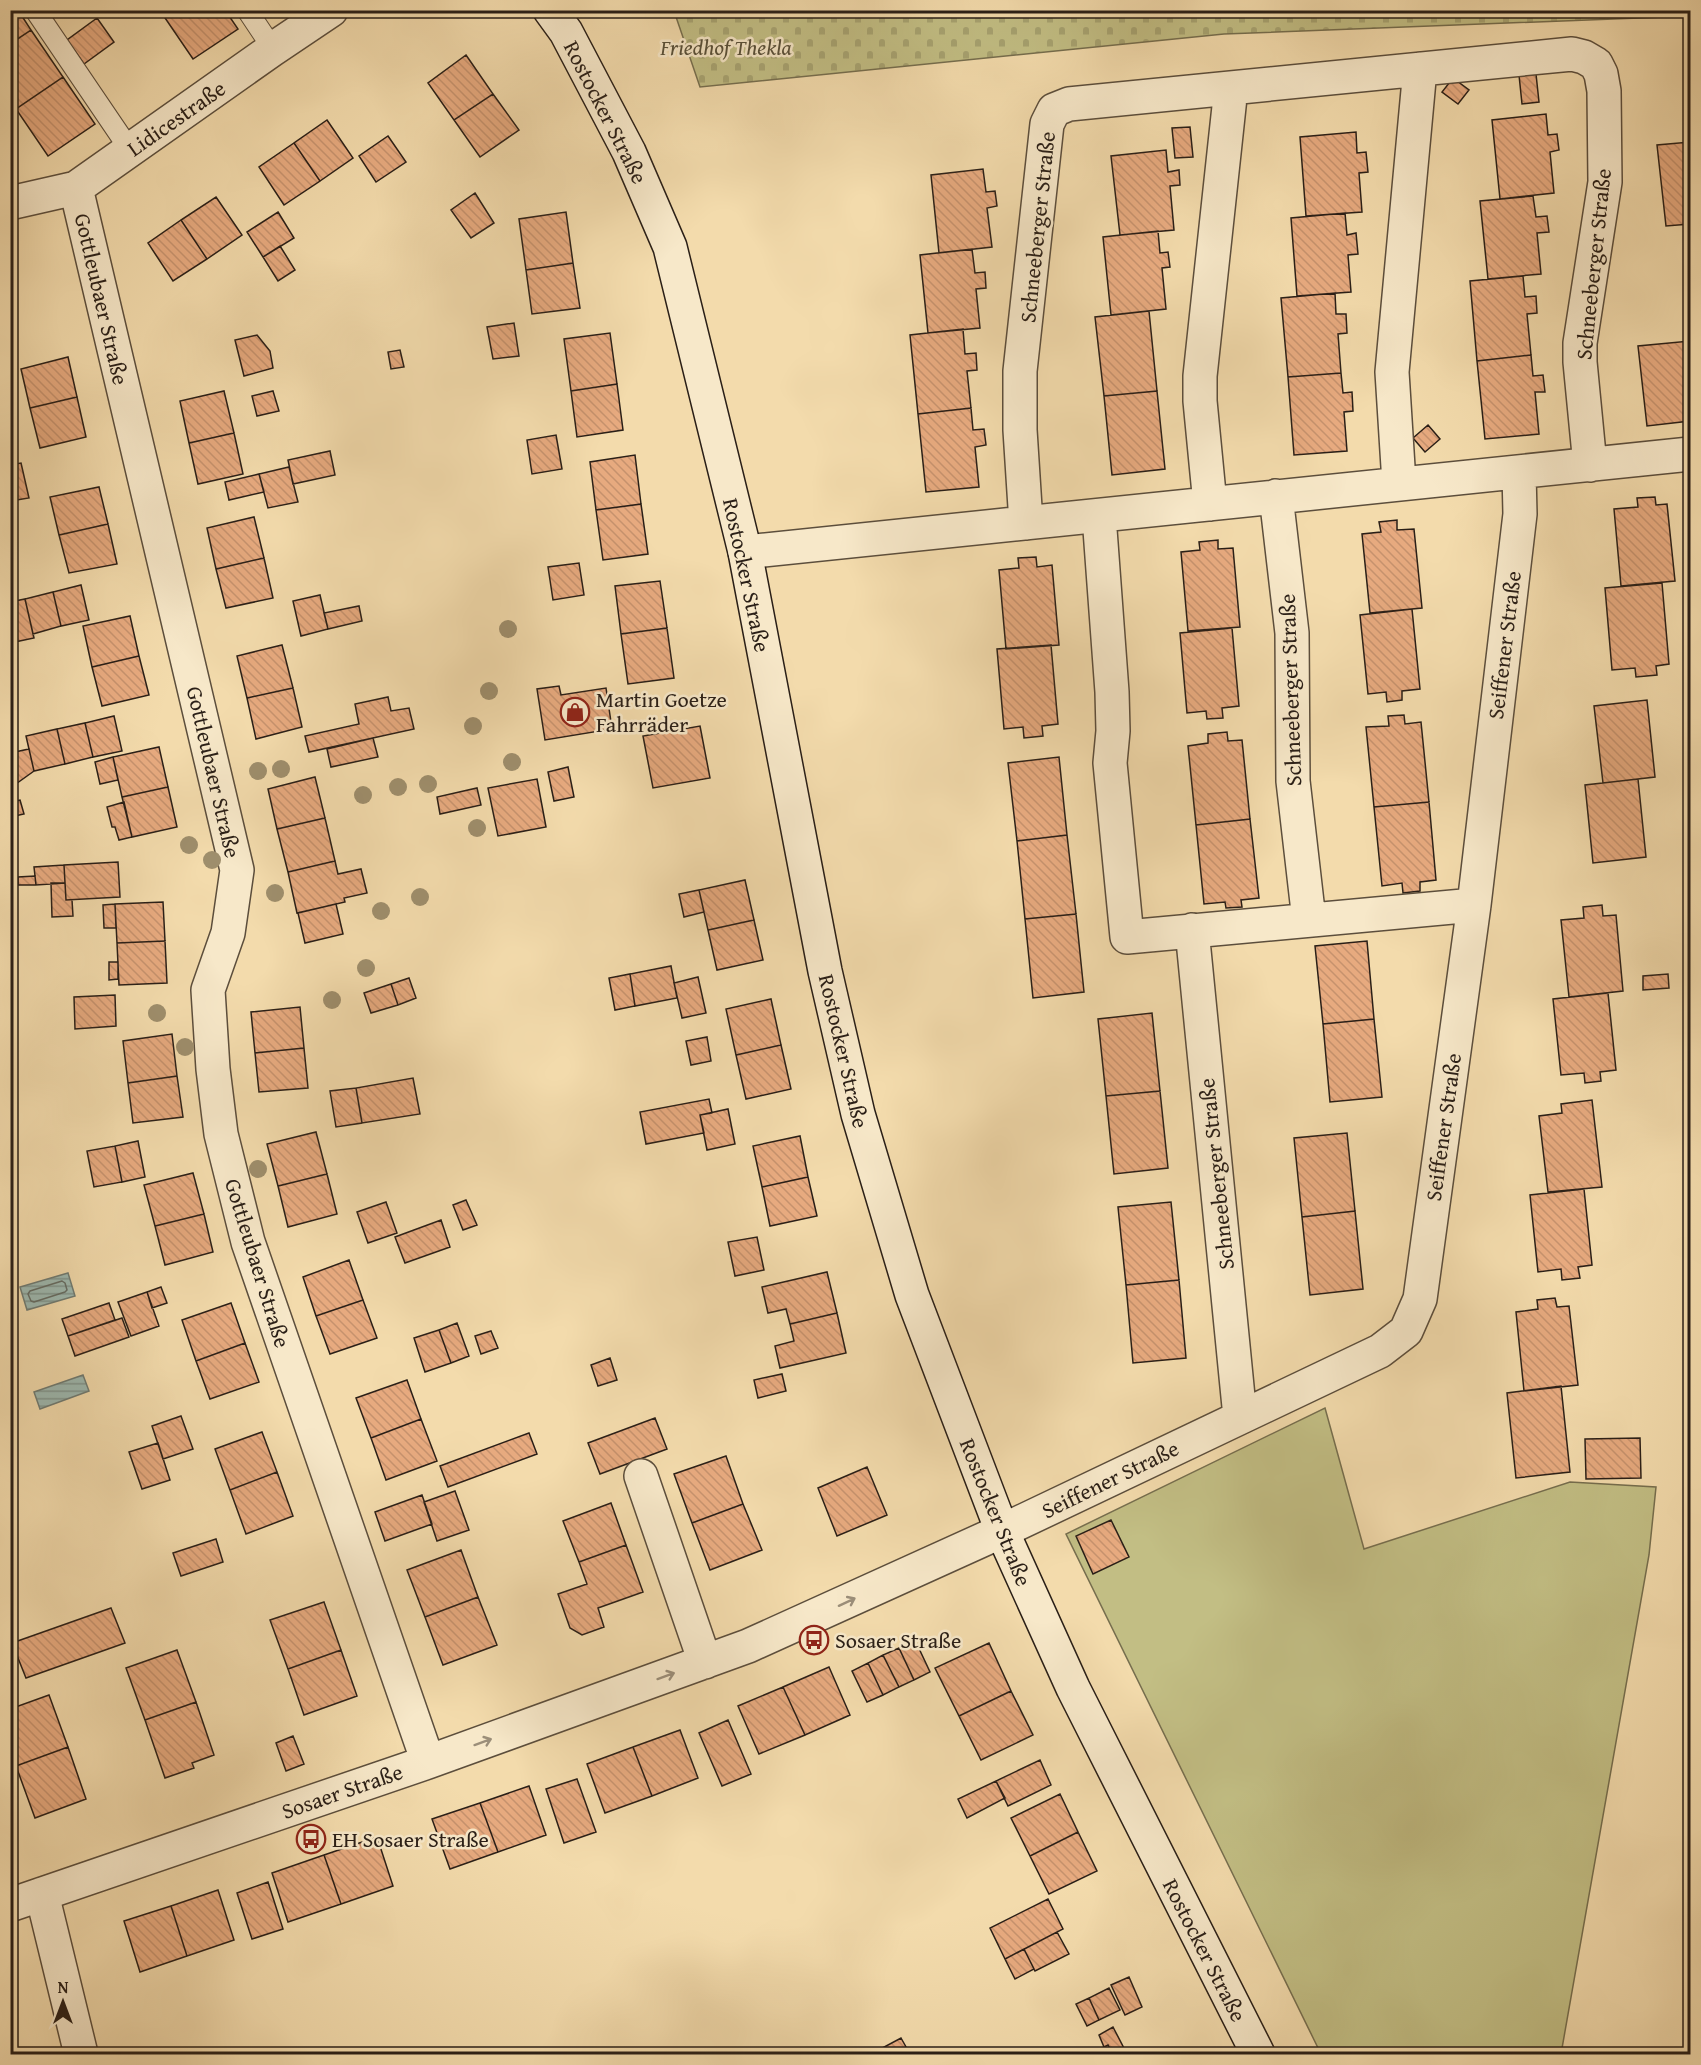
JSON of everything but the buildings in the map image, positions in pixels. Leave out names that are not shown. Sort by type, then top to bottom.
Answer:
[{"type":"street","name":"Lidicestraße","points":[[10,203],[76,188],[332,10]]},
{"type":"street","name":"Rostocker Straße","points":[[550,10],[566,32],[629,152],[670,247],[745,552],[825,971],[858,1114],[912,1295],[1002,1531],[1073,1688],[1258,2055]]},
{"type":"street","name":"Schneeberger Straße","points":[[1026,524],[1020,371],[1047,123],[1054,110],[1069,104],[1572,54],[1584,57],[1596,64],[1601,74],[1604,91],[1605,182],[1580,342],[1590,465]]},
{"type":"street","points":[[1399,483],[1392,372],[1420,69]]},
{"type":"street","points":[[1210,504],[1200,400],[1200,376],[1231,88]]},
{"type":"street","name":"Gottleubaer Straße","points":[[76,188],[237,870],[228,933],[208,990],[213,1069],[221,1134],[248,1242],[428,1762]]},
{"type":"street","points":[[745,552],[1690,454]]},
{"type":"street","name":"Seiffener Straße","points":[[1002,1531],[1380,1352],[1406,1331],[1420,1299],[1474,905],[1520,514],[1519,472]]},
{"type":"street","name":"Schneeberger Straße","points":[[1276,496],[1292,633],[1293,781],[1309,920]]},
{"type":"street","points":[[1099,516],[1112,692],[1113,731],[1110,763],[1127,936],[1474,905]]},
{"type":"street","name":"Schneeberger Straße","points":[[1192,930],[1240,1417]]},
{"type":"street","points":[[640,1476],[705,1662]]},
{"type":"street","name":"Sosaer Straße","points":[[10,1905],[428,1762],[705,1662],[784,1630],[1002,1531]]},
{"type":"street","points":[[42,1894],[81,2055]]},
{"type":"lane","points":[[35,10],[130,150]]},
{"type":"lane","points":[[247,10],[273,49]]},
{"type":"green space","name":"Friedhof Thekla","points":[[1690,10],[1690,16],[1224,34],[700,87],[674,11]]},
{"type":"green space","points":[[1325,1408],[1364,1549],[1570,1482],[1656,1487],[1649,1555],[1561,2054],[1321,2054],[1066,1534]]},
{"type":"water","points":[[68,1273],[75,1296],[27,1310],[20,1287]]},
{"type":"water","points":[[83,1375],[89,1391],[40,1409],[34,1392]]},
{"type":"place","name":"Martin Goetze Fahrräder","points":[[575,712]]},
{"type":"place","name":"Sosaer Straße","points":[[814,1640]]},
{"type":"place","name":"EH Sosaer Straße","points":[[311,1839]]}]
